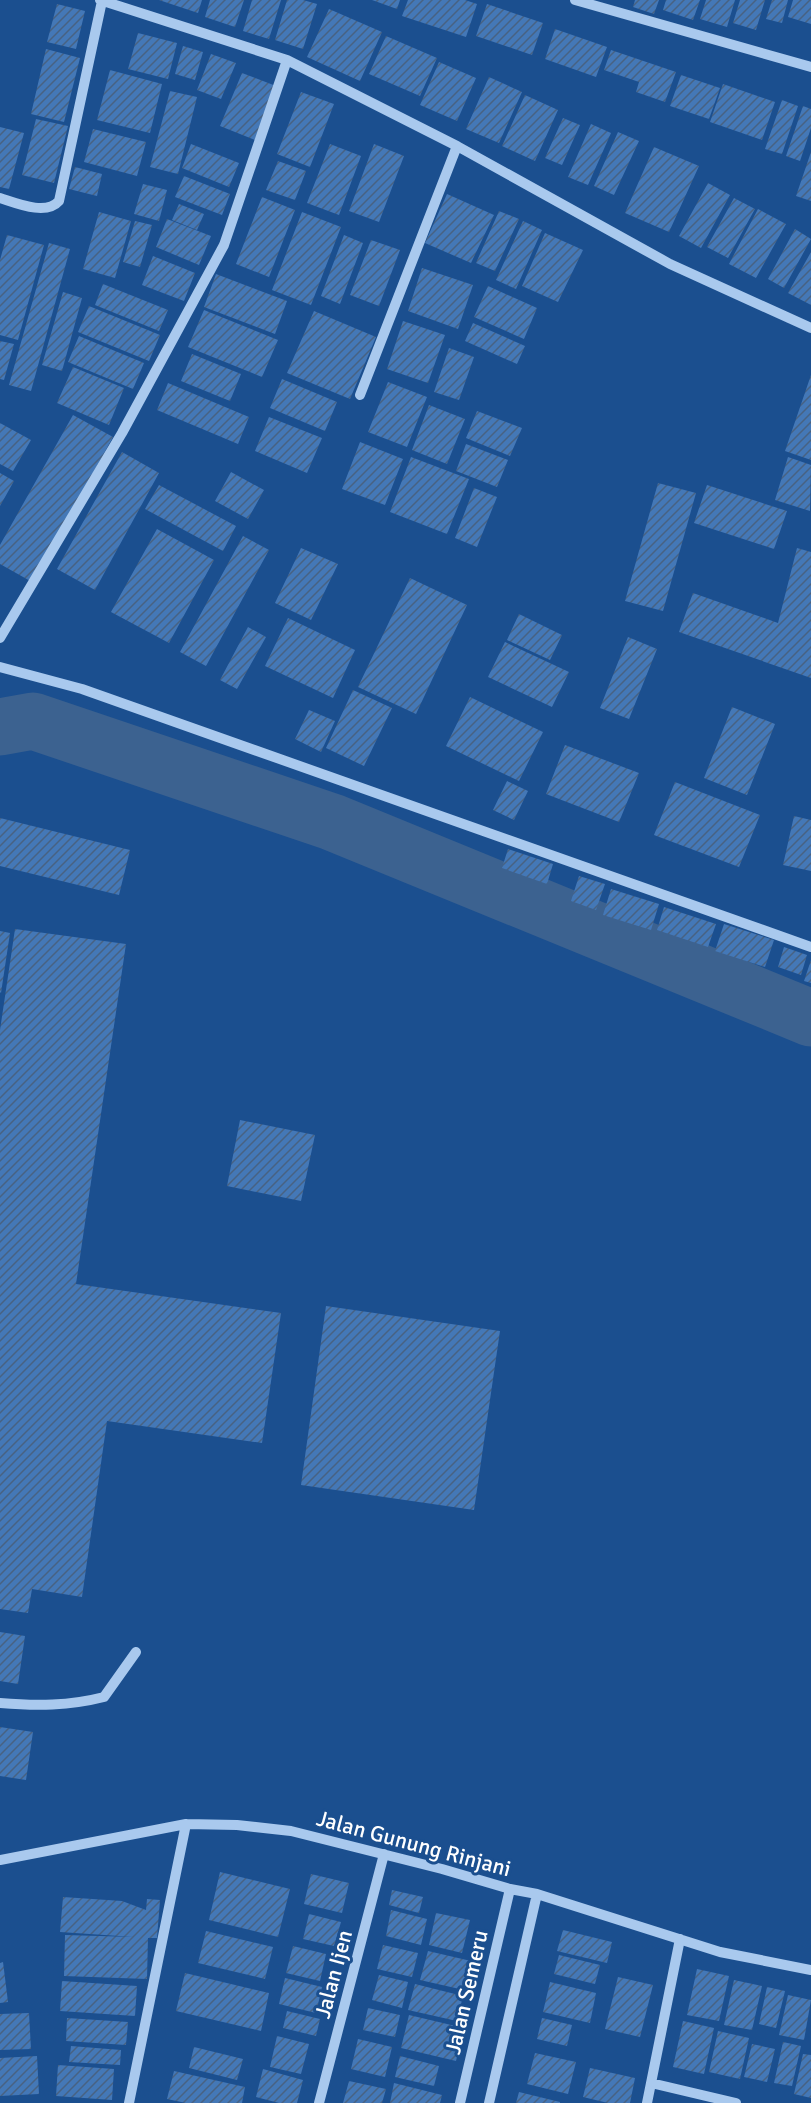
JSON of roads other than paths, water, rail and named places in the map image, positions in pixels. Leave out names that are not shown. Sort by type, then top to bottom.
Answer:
[{"type":"street","points":[[0,198],[48,208],[54,206],[58,201],[101,0],[287,60],[457,146],[670,264],[811,328]]},
{"type":"street","points":[[575,0],[811,67]]},
{"type":"street","points":[[0,638],[122,433],[224,245],[287,60]]},
{"type":"street","points":[[360,395],[457,146]]},
{"type":"street","points":[[0,667],[82,689],[811,947]]},
{"type":"street","points":[[0,1703],[39,1706],[79,1704],[104,1697],[136,1652]]},
{"type":"street","points":[[129,2103],[186,1824]]},
{"type":"street","name":"Jalan Gunung Rinjani","points":[[0,1860],[186,1824],[237,1825],[291,1831],[510,1889],[537,1893],[720,1952],[811,1970]]},
{"type":"street","name":"Jalan Ijen","points":[[319,2103],[384,1854]]},
{"type":"street","name":"Jalan Semeru","points":[[460,2103],[510,1889]]},
{"type":"street","points":[[489,2103],[537,1893]]},
{"type":"street","points":[[647,2103],[680,1940]]},
{"type":"street","points":[[651,2083],[736,2103]]},
{"type":"waterway","points":[[0,727],[33,721],[332,822],[811,1018]]}]
